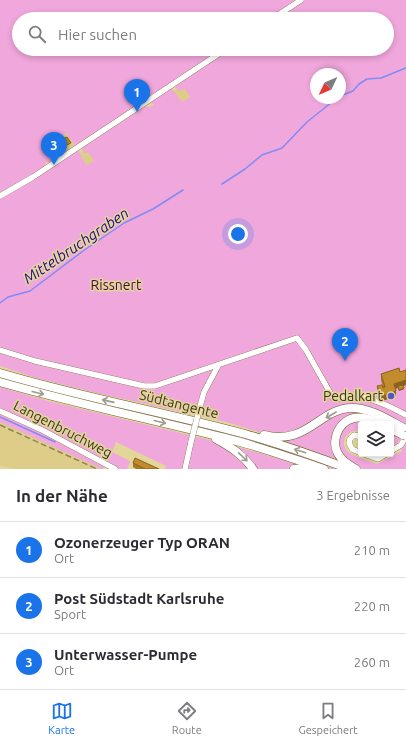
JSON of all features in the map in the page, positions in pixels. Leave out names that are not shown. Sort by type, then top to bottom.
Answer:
[{"type":"highway","name":"Südtangente","points":[[0,373],[50,387],[246,434],[350,469]]},
{"type":"highway","name":"Südtangente","points":[[0,382],[81,404],[254,446],[324,469]]},
{"type":"highway","points":[[246,434],[262,434],[281,437],[298,435],[336,412],[353,408],[366,411],[405,434]]},
{"type":"highway","points":[[356,469],[344,461],[337,453],[335,442],[338,429],[347,421],[359,418],[373,421]]},
{"type":"highway","points":[[394,430],[405,434]]},
{"type":"highway","points":[[207,434],[235,450],[253,469]]},
{"type":"highway","points":[[294,469],[312,469]]},
{"type":"lane","points":[[283,12],[301,0]]},
{"type":"lane","points":[[0,196],[33,177],[215,56]]},
{"type":"lane","points":[[0,350],[35,361],[144,386],[155,386],[218,366],[297,338],[306,350],[329,394],[333,398],[336,399],[353,396],[362,397],[406,415]]},
{"type":"lane","points":[[185,469],[204,392],[218,366]]},
{"type":"lane","name":"Langenbruchweg","points":[[0,411],[42,430],[115,469]]},
{"type":"lane","points":[[394,449],[401,445],[405,434]]},
{"type":"lane","points":[[358,436],[354,435],[350,439],[349,443],[352,449],[358,452]]},
{"type":"shaded area","points":[[187,83],[198,99],[182,110],[171,93]]},
{"type":"shaded area","points":[[67,133],[75,146],[51,162],[43,149]]},
{"type":"shaded area","points":[[90,146],[102,163],[86,173],[75,156]]},
{"type":"shaded area","points":[[0,422],[102,469],[13,469],[0,465]]},
{"type":"green space","points":[[0,0],[300,0],[282,12],[12,12],[12,56],[214,56],[146,100],[141,100],[143,102],[68,151],[75,145],[66,133],[57,140],[59,143],[48,151],[52,157],[62,150],[66,153],[51,162],[46,162],[44,168],[0,195]]},
{"type":"green space","name":"Rissnert","points":[[303,0],[406,0],[406,425],[351,405],[297,432],[265,434],[226,422],[36,378],[0,366],[0,198],[78,150],[86,165],[94,161],[89,153],[84,153],[81,147],[145,106],[150,107],[154,104],[148,102],[171,87],[182,102],[190,97],[185,89],[179,91],[174,85],[218,56],[394,56],[394,12],[285,12]]},
{"type":"green space","points":[[0,376],[240,436],[287,450],[340,469],[332,469],[307,460],[0,379]]},
{"type":"green space","points":[[0,387],[48,401],[210,440],[231,450],[250,469],[165,469],[166,466],[116,442],[112,452],[130,461],[127,469],[119,469],[111,465],[102,469],[0,422]]},
{"type":"green space","points":[[358,411],[383,421],[369,417],[339,425],[338,460],[284,441],[302,436],[340,413]]},
{"type":"green space","points":[[356,420],[361,421],[358,421],[358,431],[352,432],[344,440],[345,448],[348,452],[377,464],[390,457],[394,457],[394,455],[402,451],[400,448],[406,443],[406,469],[364,469],[354,465],[341,455],[338,437],[350,422]]},
{"type":"green space","points":[[394,434],[401,438],[394,446]]},
{"type":"green space","points":[[235,446],[297,465],[288,469],[256,469]]},
{"type":"building","points":[[67,137],[71,143],[67,145],[63,139]]},
{"type":"building","points":[[56,141],[60,147],[52,153],[48,146]]},
{"type":"building","points":[[399,368],[400,372],[406,370],[406,380],[394,384],[396,391],[382,396],[377,386],[382,385],[383,388],[385,387],[381,374]]},
{"type":"building","points":[[403,385],[404,388],[399,390],[398,386]]},
{"type":"building","points":[[135,458],[159,469],[145,469],[133,463]]},
{"type":"waterway","name":"Mittelbruchgraben","points":[[346,94],[353,91],[359,84],[367,79],[381,78],[406,68]]},
{"type":"waterway","name":"Mittelbruchgraben","points":[[222,184],[245,169],[262,155],[282,148],[307,122],[330,104]]},
{"type":"waterway","name":"Mittelbruchgraben","points":[[0,303],[8,297],[30,291],[83,251],[124,223],[153,209],[183,190]]},
{"type":"waterway","points":[[0,417],[55,442]]},
{"type":"railway","points":[[0,425],[97,469]]},
{"type":"place","name":"Ozonerzeuger Typ ORAN","points":[[137,112]]},
{"type":"place","name":"Unterwasser-Pumpe","points":[[54,165]]},
{"type":"place","name":"Post Südstadt Karlsruhe","points":[[345,361]]},
{"type":"place","name":"Pedalkart","points":[[391,396]]}]
